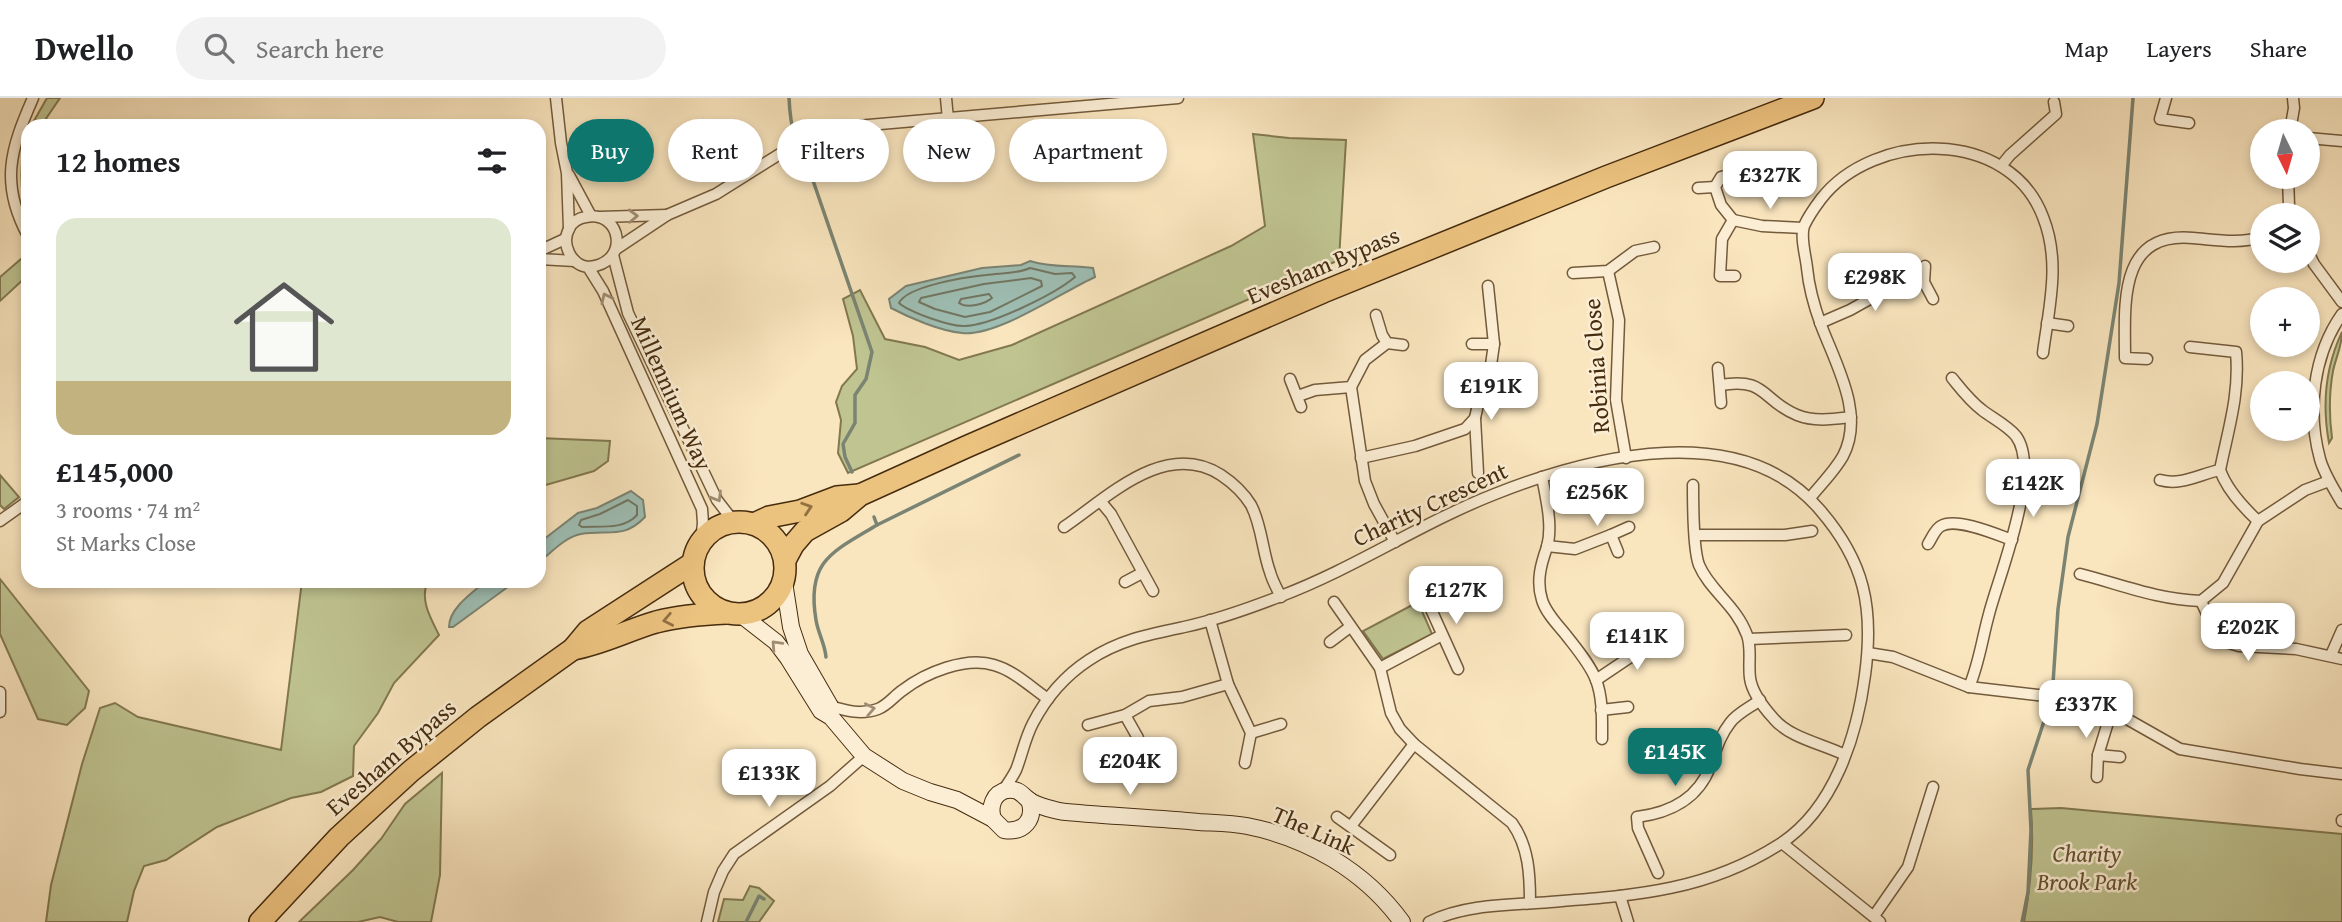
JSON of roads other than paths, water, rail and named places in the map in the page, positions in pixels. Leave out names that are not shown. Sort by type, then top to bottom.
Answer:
[{"type":"highway","name":"Evesham Bypass","points":[[744,523],[800,511],[837,498],[860,495],[1323,292],[1606,177],[1813,98]]},
{"type":"highway","name":"Evesham Bypass","points":[[784,571],[793,545],[806,531],[841,511],[860,495]]},
{"type":"highway","points":[[744,523],[766,530],[776,540],[784,571],[779,592],[764,607],[751,613],[734,613],[704,598],[697,586],[693,563],[701,541],[722,525],[744,523]]},
{"type":"highway","name":"Evesham Bypass","points":[[260,922],[339,837],[411,771],[478,716],[572,649],[588,631],[693,563]]},
{"type":"highway","name":"Evesham Bypass","points":[[572,649],[594,645],[658,622],[689,615],[734,613]]},
{"type":"street","points":[[24,119],[33,98]]},
{"type":"street","name":"Millennium Way","points":[[556,98],[567,173]]},
{"type":"street","points":[[946,98],[948,119],[1178,98]]},
{"type":"street","points":[[2166,98],[2160,119],[2189,123]]},
{"type":"street","points":[[2292,119],[2293,98]]},
{"type":"street","points":[[2001,166],[2056,114],[2054,102]]},
{"type":"street","points":[[546,259],[575,261],[584,267],[598,266],[667,215],[716,194],[791,147],[834,128],[903,123]]},
{"type":"street","points":[[21,125],[16,136],[10,178],[12,199],[21,223]]},
{"type":"street","points":[[2320,139],[2342,141]]},
{"type":"street","points":[[1810,498],[1844,455],[1851,433],[1851,417],[1846,388],[1811,296],[1803,228],[1814,209],[1837,182],[1866,163],[1906,151],[1951,149],[1986,158],[2001,166],[2034,198],[2047,228],[2053,253],[2053,275],[2043,353]]},
{"type":"street","points":[[1714,187],[1721,177],[1762,166]]},
{"type":"street","name":"Millennium Way","points":[[567,182],[567,250],[575,261]]},
{"type":"street","name":"Millennium Way","points":[[573,182],[596,216],[614,228],[617,236],[615,252],[628,313],[717,500],[744,523]]},
{"type":"street","points":[[1714,187],[1721,205],[1733,220],[1762,226],[1803,228]]},
{"type":"street","points":[[1698,188],[1714,187]]},
{"type":"street","points":[[546,247],[567,234],[581,218],[667,215]]},
{"type":"street","points":[[1733,220],[1722,239],[1720,276],[1735,276]]},
{"type":"street","points":[[2147,359],[2124,358],[2127,282],[2137,260],[2144,252],[2164,240],[2177,237],[2233,243],[2250,240]]},
{"type":"street","name":"Robinia Close","points":[[1573,274],[1608,271],[1635,251],[1654,247]]},
{"type":"street","points":[[1925,266],[1924,282],[1933,299]]},
{"type":"street","name":"Millennium Way","points":[[588,267],[603,291],[702,509],[701,541]]},
{"type":"street","name":"Robinia Close","points":[[1608,271],[1619,320],[1616,400],[1626,458]]},
{"type":"street","points":[[2320,272],[2342,302]]},
{"type":"street","points":[[1820,323],[1894,286],[1924,282]]},
{"type":"street","points":[[1478,473],[1475,418],[1479,400],[1489,379],[1494,344],[1488,286]]},
{"type":"street","points":[[2342,314],[2326,342],[2315,374],[2314,392],[2320,461],[2342,503]]},
{"type":"street","points":[[1376,315],[1387,343]]},
{"type":"street","points":[[2047,323],[2068,326]]},
{"type":"street","points":[[1395,542],[1365,481],[1351,387],[1365,360],[1387,343],[1403,345]]},
{"type":"street","points":[[1472,344],[1494,344]]},
{"type":"street","points":[[2190,347],[2236,352],[2237,395],[2220,470],[2228,487],[2247,511],[2259,521]]},
{"type":"street","points":[[1718,368],[1721,403]]},
{"type":"street","points":[[1952,378],[1973,403],[2016,437],[2024,467],[2012,540],[1969,687]]},
{"type":"street","points":[[1290,379],[1299,401],[1315,390],[1351,387]]},
{"type":"street","points":[[1720,385],[1735,382],[1757,386],[1795,414],[1810,419],[1851,417]]},
{"type":"street","points":[[1361,457],[1415,446],[1465,429],[1475,418]]},
{"type":"street","name":"Charity Crescent","points":[[998,796],[1015,772],[1032,724],[1048,699],[1079,668],[1116,645],[1133,638],[1210,620],[1281,597],[1494,494],[1542,477],[1626,458],[1689,452],[1716,454],[1752,462],[1783,478],[1810,498],[1841,535],[1856,564],[1868,615],[1868,653],[1862,697],[1845,755],[1823,800],[1809,820],[1782,843],[1753,860],[1684,887],[1620,896],[1461,910],[1429,922]]},
{"type":"street","points":[[1064,527],[1140,474],[1163,466],[1200,466],[1215,471],[1235,484],[1249,502],[1257,519],[1270,573],[1281,597]]},
{"type":"street","points":[[2161,481],[2170,483],[2220,470]]},
{"type":"street","points":[[1542,477],[1549,512],[1547,546],[1539,575],[1541,598],[1551,617],[1581,655],[1596,680],[1602,739]]},
{"type":"street","points":[[2080,574],[2144,594],[2201,601],[2223,583],[2259,521],[2305,490],[2329,481]]},
{"type":"street","points":[[1693,485],[1699,564],[1733,608],[1749,639],[1750,676],[1755,694],[1775,721],[1789,731],[1845,755]]},
{"type":"street","points":[[1101,502],[1111,514],[1153,591]]},
{"type":"street","points":[[0,522],[21,506]]},
{"type":"street","points":[[1928,544],[1936,530],[1951,523],[1984,530],[2012,540]]},
{"type":"street","points":[[1547,546],[1576,549],[1629,527]]},
{"type":"street","points":[[1695,535],[1786,535],[1812,531]]},
{"type":"street","points":[[1611,535],[1618,552]]},
{"type":"street","name":"The Link","points":[[784,571],[791,628],[800,654],[831,712],[864,756],[903,780],[957,800],[993,819],[999,827],[1009,831],[1020,829],[1030,820],[1062,811]]},
{"type":"street","points":[[1125,582],[1142,573]]},
{"type":"street","points":[[1424,596],[1458,669]]},
{"type":"street","points":[[1334,601],[1380,668],[1391,713],[1401,729],[1414,744],[1512,823],[1519,832],[1527,859],[1530,903]]},
{"type":"street","points":[[2201,601],[2214,629],[2229,643],[2239,646],[2296,649],[2337,657],[2342,630]]},
{"type":"street","name":"The Link","points":[[734,613],[775,642],[821,711],[831,712]]},
{"type":"street","points":[[1210,620],[1228,684],[1251,733],[1245,763]]},
{"type":"street","points":[[1330,642],[1350,627]]},
{"type":"street","points":[[1380,668],[1442,635]]},
{"type":"street","points":[[1749,639],[1846,635]]},
{"type":"street","points":[[1596,680],[1660,637]]},
{"type":"street","points":[[1868,653],[1893,657],[1969,687],[2097,702],[2180,749],[2342,774]]},
{"type":"street","points":[[831,712],[869,711],[890,702],[903,690],[925,677],[958,664],[994,665],[1048,699]]},
{"type":"street","points":[[1088,724],[1125,715],[1149,701],[1182,697],[1228,684]]},
{"type":"street","points":[[0,692],[0,712]]},
{"type":"street","points":[[1658,873],[1638,828],[1637,817],[1663,812],[1684,801],[1694,792],[1702,783],[1714,751],[1732,720],[1760,701]]},
{"type":"street","points":[[1601,710],[1628,707]]},
{"type":"street","points":[[2097,777],[2098,755],[2112,709]]},
{"type":"street","points":[[1125,715],[1138,738]]},
{"type":"street","points":[[1251,733],[1280,724]]},
{"type":"street","points":[[1351,827],[1414,744]]},
{"type":"street","points":[[2098,755],[2120,757]]},
{"type":"street","points":[[707,922],[714,892],[734,854],[830,786],[864,756]]},
{"type":"street","points":[[1015,772],[1032,809],[1030,820]]},
{"type":"street","points":[[1782,843],[1877,919],[1908,867],[1933,787]]},
{"type":"street","name":"The Link","points":[[957,800],[998,796],[1013,790],[1062,811],[1246,826],[1287,837],[1336,860],[1363,879],[1402,922]]},
{"type":"street","points":[[993,819],[991,806],[998,796]]},
{"type":"street","points":[[1337,817],[1390,855]]},
{"type":"street","points":[[1620,896],[1628,922]]},
{"type":"water","points":[[1030,261],[1053,266],[1093,268],[1095,277],[1011,321],[976,332],[944,330],[891,308],[889,299],[906,286],[982,268],[1021,265]]},
{"type":"water","points":[[631,491],[643,500],[645,517],[630,529],[575,536],[546,556],[546,538],[578,513],[597,508]]},
{"type":"water","points":[[478,588],[506,588],[453,627],[449,627],[453,613]]},
{"type":"waterway","points":[[789,98],[796,142],[808,166],[872,352],[866,379],[855,395],[855,423],[843,444],[852,472]]},
{"type":"waterway","points":[[2053,683],[2058,609],[2068,537],[2097,424],[2119,283],[2133,98]]},
{"type":"waterway","points":[[877,525],[1019,455]]},
{"type":"waterway","points":[[826,657],[817,625],[814,600],[819,571],[835,551],[877,525],[874,517]]},
{"type":"waterway","points":[[2022,922],[2028,892],[2031,830],[2028,770],[2046,715]]},
{"type":"waterway","points":[[746,922],[759,896],[764,899]]},
{"type":"park label","name":"Charity Brook Park","points":[[2087,867]]}]
